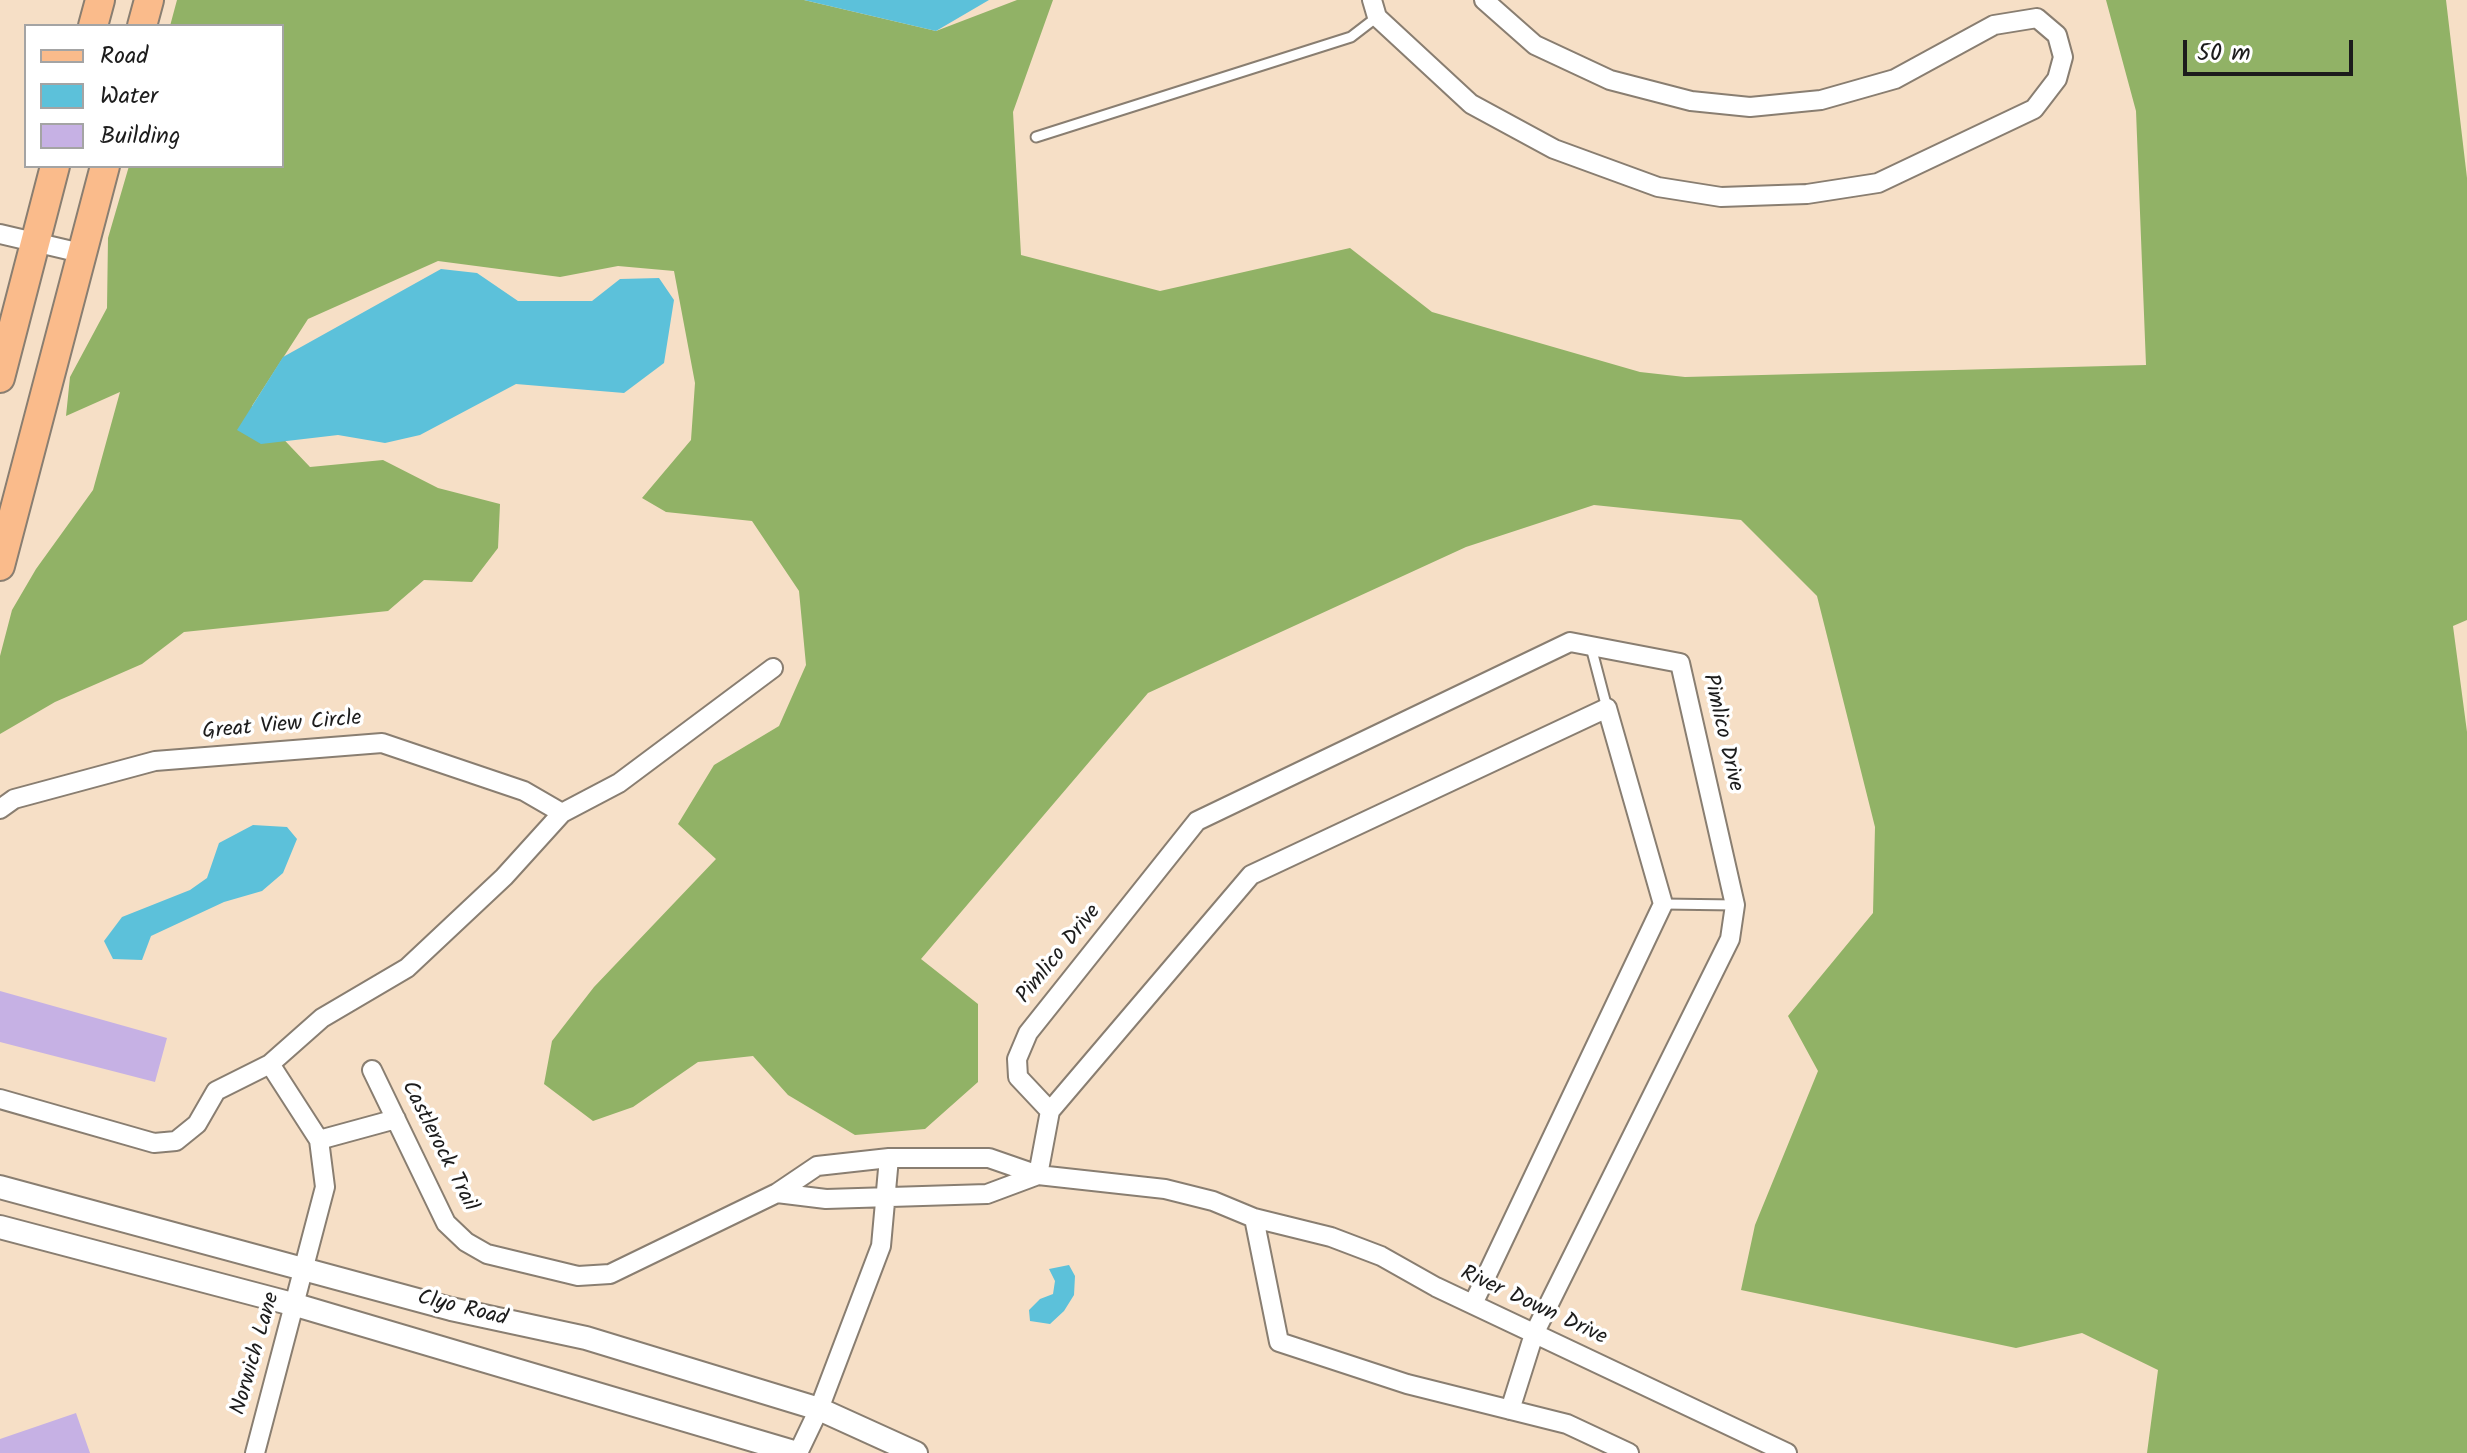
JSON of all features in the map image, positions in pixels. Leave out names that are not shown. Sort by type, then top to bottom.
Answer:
[{"type":"main road","points":[[94,24],[100,0]]},
{"type":"main road","points":[[143,24],[149,0]]},
{"type":"main road","points":[[0,378],[54,168]]},
{"type":"main road","points":[[0,566],[104,168]]},
{"type":"street","points":[[1374,8],[1471,104],[1554,149],[1658,187],[1721,197],[1807,194],[1878,183],[2034,109],[2057,79],[2063,57],[2057,35],[2037,18],[1994,25],[1895,79],[1821,100],[1750,107],[1691,101],[1610,80],[1535,45],[1484,0]]},
{"type":"street","points":[[0,234],[81,253]]},
{"type":"street","name":"Pimlico Drive","points":[[1050,1111],[1018,1077],[1017,1059],[1028,1033],[1197,821],[1570,642],[1680,663],[1735,905],[1730,939],[1719,967],[1534,1334],[1510,1410]]},
{"type":"street","points":[[0,1099],[154,1143],[176,1141],[197,1124],[216,1091],[270,1064],[322,1018],[407,968],[504,877],[562,813],[619,783],[773,668]]},
{"type":"street","points":[[1038,1175],[1050,1111],[1251,875],[1607,708],[1663,904],[1473,1304]]},
{"type":"street","name":"Great View Circle","points":[[0,809],[14,799],[155,761],[382,743],[524,791],[562,813]]},
{"type":"street","points":[[270,1064],[319,1140],[325,1187],[306,1268]]},
{"type":"street","name":"Castlerock Trail","points":[[372,1070],[446,1223],[466,1242],[487,1254],[578,1276],[610,1274],[777,1193],[817,1166],[889,1158]]},
{"type":"street","points":[[319,1140],[396,1119]]},
{"type":"street","points":[[798,1453],[819,1409],[881,1246],[889,1158]]},
{"type":"street","name":"River Down Drive","points":[[889,1158],[989,1158],[1038,1175],[1165,1189],[1213,1201],[1254,1218],[1331,1237],[1381,1256],[1534,1334],[1787,1453]]},
{"type":"street","name":"River Down Drive","points":[[885,1196],[987,1194],[1038,1175]]},
{"type":"street","name":"Clyo Road","points":[[0,1187],[451,1309],[586,1338],[819,1409],[916,1453]]},
{"type":"street","points":[[777,1193],[826,1199],[885,1196]]},
{"type":"street","points":[[1254,1218],[1279,1342],[1407,1384],[1567,1424],[1629,1453]]},
{"type":"street","name":"Clyo Road","points":[[0,1227],[296,1305],[798,1453]]},
{"type":"street","name":"Norwich Lane","points":[[255,1453],[306,1268]]},
{"type":"lane","points":[[1036,137],[1351,37],[1374,8]]},
{"type":"lane","points":[[1591,647],[1607,708]]},
{"type":"lane","points":[[1663,904],[1735,905]]},
{"type":"green space","points":[[177,0],[804,0],[936,31],[1017,0],[1053,0],[1013,112],[1021,255],[1160,291],[1350,248],[1432,312],[1640,372],[1685,377],[2146,365],[2136,111],[2106,0],[2446,0],[2467,178],[2467,620],[2453,626],[2467,732],[2467,1453],[2147,1453],[2158,1370],[2082,1333],[2016,1348],[1741,1290],[1755,1225],[1818,1071],[1788,1016],[1873,913],[1875,827],[1817,596],[1741,520],[1594,505],[1466,547],[1148,693],[921,959],[978,1004],[978,1082],[925,1129],[855,1135],[788,1095],[753,1056],[698,1062],[633,1107],[593,1121],[544,1084],[552,1041],[594,987],[716,859],[678,824],[714,765],[779,726],[806,665],[799,591],[752,521],[666,512],[642,498],[691,440],[695,383],[674,271],[618,266],[560,277],[438,261],[308,319],[252,406],[310,467],[383,460],[438,488],[500,504],[498,548],[472,582],[424,580],[388,611],[184,632],[142,664],[55,702],[0,734],[0,656],[12,610],[36,569],[93,490],[120,392],[66,416],[70,377],[107,308],[108,238],[128,168],[284,168],[284,24],[171,24]]},
{"type":"water","points":[[804,0],[989,0],[936,31]]},
{"type":"water","points":[[441,269],[477,273],[518,301],[592,301],[620,279],[659,278],[674,300],[664,363],[624,393],[516,384],[420,435],[385,443],[338,435],[261,444],[237,430],[283,357]]},
{"type":"water","points":[[253,825],[287,827],[297,839],[283,873],[262,891],[224,902],[151,936],[142,960],[113,959],[104,941],[122,917],[190,890],[207,878],[219,843]]},
{"type":"water","points":[[1069,1265],[1075,1276],[1074,1295],[1064,1311],[1050,1324],[1030,1321],[1029,1310],[1040,1299],[1053,1294],[1055,1281],[1049,1269]]},
{"type":"building","points":[[0,991],[167,1038],[155,1082],[0,1042]]},
{"type":"building","points":[[76,1413],[90,1453],[0,1453],[0,1439]]}]
